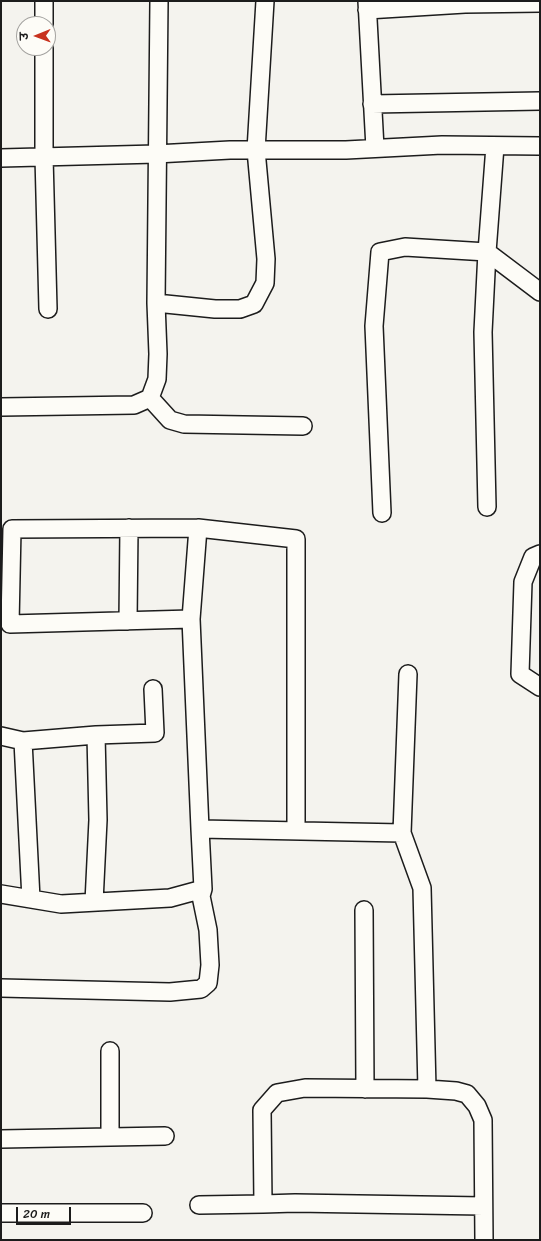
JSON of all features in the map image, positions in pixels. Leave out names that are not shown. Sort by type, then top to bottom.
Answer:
[{"type":"street","points":[[44,1],[44,16]]},
{"type":"street","points":[[1,407],[134,405],[150,398],[157,379],[158,360],[156,303],[156,154],[159,1]]},
{"type":"street","points":[[156,303],[215,309],[240,309],[254,304],[265,283],[266,267],[256,150],[265,1]]},
{"type":"street","points":[[375,148],[367,5],[540,3]]},
{"type":"street","points":[[44,56],[44,157],[48,309]]},
{"type":"street","points":[[372,104],[540,101]]},
{"type":"street","points":[[1,158],[156,154],[230,150],[346,150],[442,145],[540,146]]},
{"type":"street","points":[[487,507],[483,332],[495,146]]},
{"type":"street","points":[[382,513],[374,326],[380,252],[405,247],[487,252],[540,292]]},
{"type":"street","points":[[150,398],[170,420],[184,424],[303,426]]},
{"type":"street","points":[[191,619],[6,624],[7,528],[198,528],[296,540],[296,831]]},
{"type":"street","points":[[128,621],[129,528]]},
{"type":"street","points":[[1,988],[170,992],[201,989],[208,983],[210,965],[208,930],[201,896],[203,888],[191,619],[198,528]]},
{"type":"street","points":[[540,554],[533,557],[523,582],[520,674],[540,687]]},
{"type":"street","points":[[408,674],[402,833],[422,888],[428,1089]]},
{"type":"street","points":[[1,736],[23,741],[96,735],[155,733],[153,689]]},
{"type":"street","points":[[94,902],[98,820],[96,735]]},
{"type":"street","points":[[23,741],[30,899]]},
{"type":"street","points":[[200,829],[402,833]]},
{"type":"street","points":[[1,894],[61,904],[170,898],[203,888]]},
{"type":"street","points":[[364,910],[365,1089]]},
{"type":"street","points":[[110,1051],[110,1136]]},
{"type":"street","points":[[263,1204],[262,1110],[277,1093],[305,1088],[428,1089],[456,1091],[467,1094],[477,1106],[483,1120],[484,1240]]},
{"type":"street","points":[[1,1139],[165,1136]]},
{"type":"street","points":[[198,1205],[295,1203],[483,1206]]},
{"type":"street","points":[[1,1213],[143,1213]]}]
